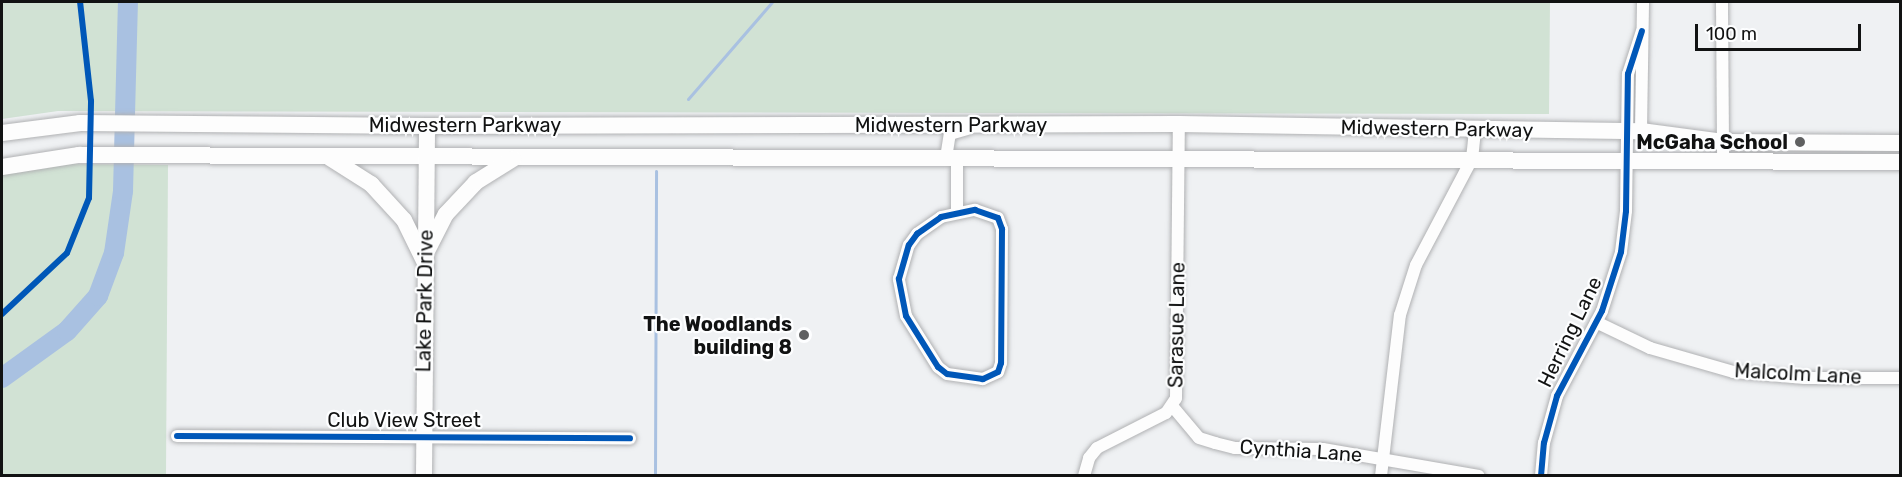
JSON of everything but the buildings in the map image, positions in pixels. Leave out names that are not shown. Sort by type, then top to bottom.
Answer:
[{"type":"main road","name":"Midwestern Parkway","points":[[2,133],[19,128],[80,123],[427,126],[1179,124],[1633,131],[1723,142],[1900,143]]},
{"type":"main road","name":"Lake Park Drive","points":[[424,476],[427,126]]},
{"type":"main road","points":[[2,127],[19,128]]},
{"type":"main road","name":"Midwestern Parkway","points":[[2,167],[79,155],[427,159],[1179,158],[1900,162]]},
{"type":"main road","points":[[330,158],[371,184],[404,220],[426,258]]},
{"type":"main road","points":[[426,258],[446,214],[476,182],[513,159]]},
{"type":"street","name":"Herring Lane","points":[[1541,476],[1544,443],[1557,396],[1596,322],[1622,252],[1626,211],[1625,160],[1633,131],[1643,2]]},
{"type":"street","points":[[1722,2],[1723,161]]},
{"type":"street","points":[[957,212],[950,134],[1022,124]]},
{"type":"street","name":"Sarasue Lane","points":[[1084,476],[1089,458],[1097,448],[1158,418],[1173,406],[1177,386],[1179,124]]},
{"type":"street","points":[[1381,476],[1400,315],[1416,265],[1472,159],[1475,130]]},
{"type":"street","points":[[957,212],[990,213],[998,218],[1002,229],[1001,363],[998,372],[983,379],[958,377],[938,367],[906,316],[900,297],[899,279],[909,244],[929,224],[957,212]]},
{"type":"street","name":"Malcolm Lane","points":[[1596,322],[1650,348],[1733,372],[1805,378],[1900,378]]},
{"type":"street","name":"Cynthia Lane","points":[[1173,406],[1199,438],[1215,443],[1235,447],[1323,449],[1479,476]]},
{"type":"street","name":"Club View Street","points":[[177,436],[630,438]]},
{"type":"green space","points":[[2,2],[1550,2],[1549,114],[58,111],[2,119]]},
{"type":"green space","points":[[64,164],[168,165],[166,475],[2,476],[2,173]]},
{"type":"waterway","points":[[2,378],[67,331],[98,296],[114,253],[123,191],[128,2]]},
{"type":"waterway","points":[[688,99],[772,2]]},
{"type":"waterway","points":[[655,476],[656,171]]},
{"type":"cycle path","points":[[2,314],[67,253],[89,198],[91,101],[80,2]]},
{"type":"cycle path","points":[[1541,476],[1544,443],[1557,396],[1602,311],[1621,252],[1626,211],[1628,74],[1642,31]]},
{"type":"cycle path","points":[[975,210],[998,218],[1002,229],[1001,363],[998,372],[983,379],[947,374],[938,367],[906,316],[899,279],[909,245],[917,234],[941,217],[975,210]]},
{"type":"cycle path","points":[[177,436],[630,438]]},
{"type":"place","name":"McGaha School","points":[[1800,142]]},
{"type":"place","name":"The Woodlands building 8","points":[[804,335]]}]
